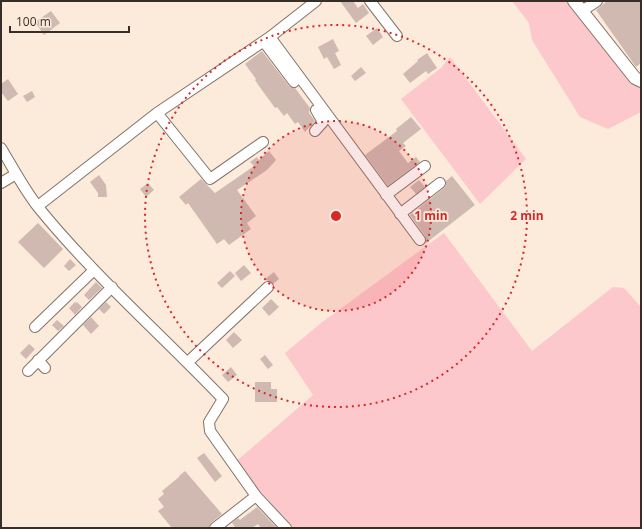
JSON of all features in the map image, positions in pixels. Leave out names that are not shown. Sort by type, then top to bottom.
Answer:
[{"type":"street","points":[[38,206],[157,113],[267,40],[316,1]]},
{"type":"street","points":[[370,1],[397,36]]},
{"type":"street","points":[[574,1],[635,78],[641,81]]},
{"type":"street","points":[[582,11],[597,1]]},
{"type":"street","points":[[267,40],[321,118],[323,122],[315,131]]},
{"type":"street","points":[[267,40],[420,240]]},
{"type":"street","points":[[157,113],[210,179],[263,142]]},
{"type":"street","points":[[1,148],[16,174],[38,206],[94,270],[188,362],[223,399],[209,422],[210,431],[256,496],[286,528]]},
{"type":"street","points":[[386,195],[425,166]]},
{"type":"street","points":[[1,183],[16,174]]},
{"type":"street","points":[[400,214],[440,183]]},
{"type":"street","points":[[35,327],[94,270]]},
{"type":"street","points":[[28,370],[112,287]]},
{"type":"street","points":[[188,362],[268,287]]},
{"type":"street","points":[[38,360],[45,368]]},
{"type":"street","points":[[215,528],[256,496]]},
{"type":"shaded area","points":[[512,1],[574,1],[641,81],[641,112],[608,129],[580,117],[532,40],[529,23]]},
{"type":"shaded area","points":[[450,57],[526,159],[480,204],[401,99],[441,68]]},
{"type":"shaded area","points":[[444,233],[532,351],[613,287],[624,288],[641,307],[641,528],[286,528],[233,464],[313,395],[285,353],[321,323]]},
{"type":"building","points":[[340,1],[353,1],[358,8],[363,4],[369,13],[356,23]]},
{"type":"building","points":[[607,1],[641,1],[641,63],[636,67],[596,10]]},
{"type":"building","points":[[51,11],[60,23],[44,35],[35,22]]},
{"type":"building","points":[[377,28],[383,37],[373,45],[366,36]]},
{"type":"building","points":[[333,39],[339,51],[335,53],[341,65],[334,69],[327,57],[324,59],[318,47]]},
{"type":"building","points":[[262,51],[289,86],[295,88],[310,108],[309,113],[315,121],[305,132],[298,122],[295,124],[287,113],[284,116],[277,107],[275,108],[245,64]]},
{"type":"building","points":[[427,53],[437,68],[428,74],[426,71],[410,83],[403,74],[418,61],[417,60]]},
{"type":"building","points":[[361,67],[366,73],[355,81],[351,76]]},
{"type":"building","points":[[8,79],[18,94],[8,101],[1,92],[1,84]]},
{"type":"building","points":[[32,91],[35,97],[27,102],[23,96]]},
{"type":"building","points":[[411,117],[421,129],[403,143],[406,146],[399,151],[408,163],[416,157],[420,162],[388,186],[365,155],[397,131],[396,129]]},
{"type":"building","points":[[269,151],[276,160],[267,170],[237,190],[256,216],[247,223],[251,229],[229,245],[224,239],[217,244],[188,203],[186,205],[179,197],[201,179],[215,193],[254,166],[250,162],[257,157],[259,160]]},
{"type":"building","points":[[99,175],[106,185],[107,197],[98,197],[98,193],[90,182]]},
{"type":"building","points":[[452,176],[475,205],[426,243],[425,236],[410,215],[444,188],[446,181]]},
{"type":"building","points":[[419,180],[425,187],[416,194],[410,187]]},
{"type":"building","points":[[148,183],[154,190],[146,197],[140,189]]},
{"type":"building","points":[[38,223],[63,249],[44,268],[18,242]]},
{"type":"building","points":[[70,259],[76,265],[69,271],[64,266]]},
{"type":"building","points":[[244,265],[251,273],[241,281],[235,273]]},
{"type":"building","points":[[230,271],[235,276],[222,288],[217,283]]},
{"type":"building","points":[[274,272],[279,279],[273,284],[265,279]]},
{"type":"building","points":[[96,282],[102,288],[89,300],[84,295]]},
{"type":"building","points":[[271,299],[279,307],[269,316],[262,308]]},
{"type":"building","points":[[75,302],[82,307],[75,315],[69,308]]},
{"type":"building","points":[[106,302],[111,307],[104,314],[99,309]]},
{"type":"building","points":[[91,317],[99,326],[91,334],[83,325]]},
{"type":"building","points":[[57,320],[64,326],[58,331],[52,325]]},
{"type":"building","points":[[234,332],[242,340],[233,348],[226,340]]},
{"type":"building","points":[[29,344],[35,349],[26,359],[20,353]]},
{"type":"building","points":[[265,355],[273,365],[268,369],[260,359]]},
{"type":"building","points":[[231,367],[237,375],[228,382],[222,375]]},
{"type":"building","points":[[255,382],[271,382],[271,389],[277,389],[277,402],[255,402]]},
{"type":"building","points":[[204,453],[222,476],[215,482],[197,458]]},
{"type":"building","points":[[185,471],[222,514],[211,523],[208,528],[172,528],[158,511],[164,507],[158,499],[164,494],[162,491]]},
{"type":"building","points":[[257,507],[277,528],[261,528],[258,524],[252,528],[236,528],[232,523],[238,518],[240,520]]}]
